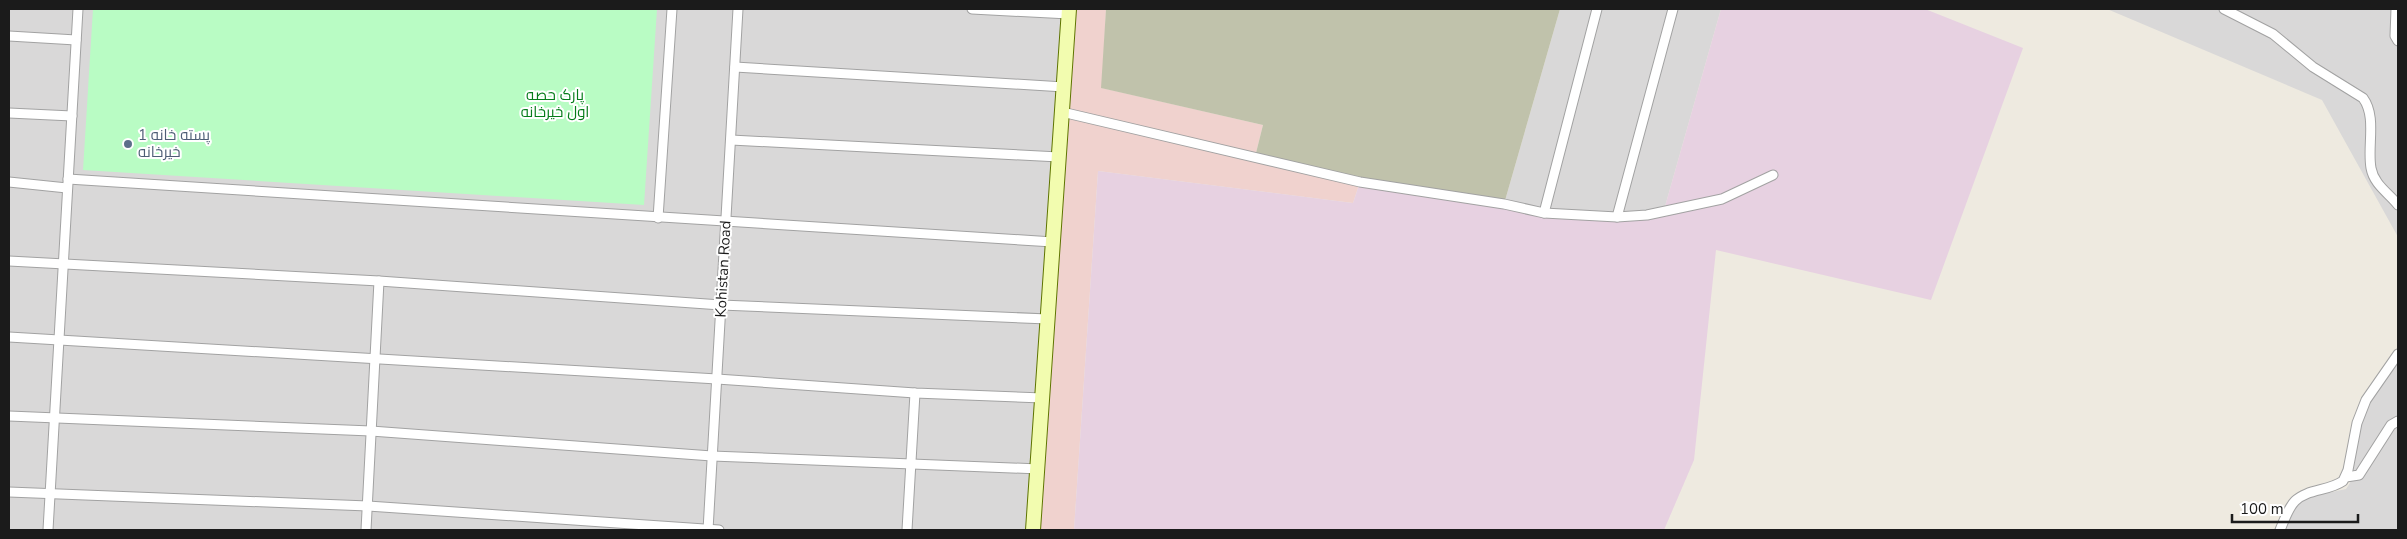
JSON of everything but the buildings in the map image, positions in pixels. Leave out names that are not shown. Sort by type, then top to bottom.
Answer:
[{"type":"main road","points":[[1033,530],[1039,469],[1069,11]]},
{"type":"street","points":[[48,530],[78,9]]},
{"type":"street","points":[[658,218],[672,9]]},
{"type":"street","name":"Kohistan Road","points":[[708,530],[738,9]]},
{"type":"street","points":[[972,9],[1069,11]]},
{"type":"street","points":[[1544,213],[1598,9]]},
{"type":"street","points":[[1617,217],[1673,9]]},
{"type":"street","points":[[2224,9],[2273,34],[2313,68],[2363,98],[2367,104],[2370,126],[2371,168],[2379,186],[2398,206]]},
{"type":"street","points":[[2396,9],[2395,36],[2398,41]]},
{"type":"street","points":[[9,36],[76,40]]},
{"type":"street","points":[[735,66],[1064,87]]},
{"type":"street","points":[[1062,112],[1360,182],[1504,204],[1544,213],[1617,217],[1647,215],[1722,199],[1773,175]]},
{"type":"street","points":[[9,113],[72,116]]},
{"type":"street","points":[[731,140],[1059,157]]},
{"type":"street","points":[[9,182],[404,199],[658,218],[1053,242]]},
{"type":"street","points":[[9,261],[379,280],[721,305],[1048,319]]},
{"type":"street","points":[[366,530],[379,280]]},
{"type":"street","points":[[9,338],[717,379],[915,393],[1043,398]]},
{"type":"street","points":[[2280,530],[2294,502],[2300,497],[2335,486],[2346,477],[2353,440],[2366,400],[2398,354]]},
{"type":"street","points":[[908,530],[915,393]]},
{"type":"street","points":[[9,416],[54,420],[371,431],[712,456],[1039,469]]},
{"type":"street","points":[[2346,477],[2359,475],[2391,425],[2398,421]]},
{"type":"street","points":[[9,492],[368,506],[719,530]]},
{"type":"shaded area","points":[[9,9],[1069,9],[1033,530],[9,530]]},
{"type":"shaded area","points":[[1069,9],[1106,9],[1102,88],[1263,125],[1255,157],[1360,182],[1353,203],[1098,171],[1074,530],[1033,530]]},
{"type":"shaded area","points":[[1106,9],[1560,9],[1504,204],[1360,182],[1255,157],[1263,125],[1101,88]]},
{"type":"shaded area","points":[[1560,9],[1721,9],[1664,210],[1617,217],[1504,204]]},
{"type":"shaded area","points":[[1721,9],[1925,9],[2023,48],[1931,300],[1716,250],[1694,460],[1664,530],[1074,530],[1098,171],[1353,203],[1360,182],[1587,216],[1664,210]]},
{"type":"shaded area","points":[[2107,9],[2398,9],[2398,237],[2322,100]]},
{"type":"shaded area","points":[[2398,360],[2398,530],[2278,530],[2295,500],[2346,489],[2350,483],[2363,411]]},
{"type":"green space","name":"پارک حصه اول خیرخانه","points":[[93,9],[657,9],[644,205],[83,170]]},
{"type":"place","name":"1 پسته خانه خیرخانه","points":[[128,144]]}]
